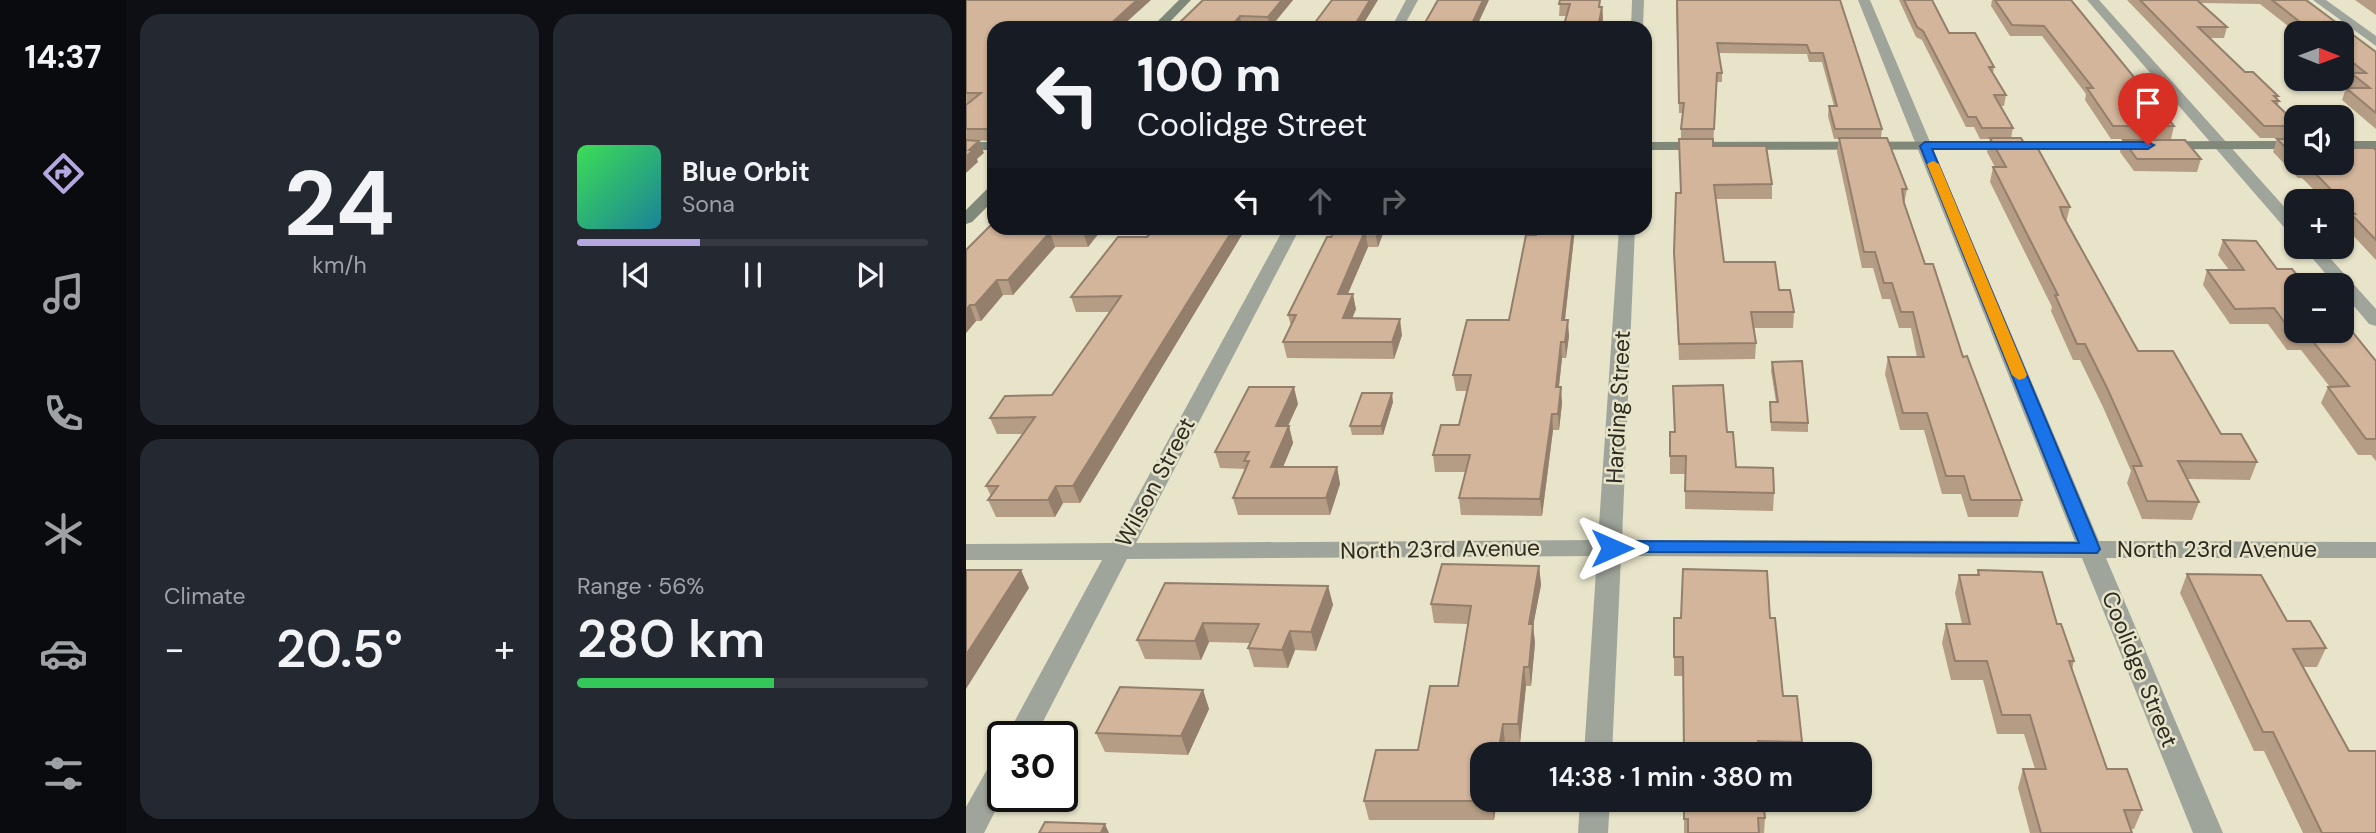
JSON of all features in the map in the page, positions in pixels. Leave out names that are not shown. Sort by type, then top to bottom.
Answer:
[{"type":"street","points":[[1164,21],[1185,0]]},
{"type":"street","points":[[1401,21],[1412,0]]},
{"type":"street","points":[[1637,21],[1638,0]]},
{"type":"street","name":"Coolidge Street","points":[[1864,0],[2208,833]]},
{"type":"street","points":[[2093,0],[2284,217]]},
{"type":"street","points":[[2319,0],[2376,42]]},
{"type":"street","points":[[1652,146],[2284,145]]},
{"type":"street","points":[[2354,145],[2376,145]]},
{"type":"street","points":[[966,146],[987,146]]},
{"type":"street","points":[[966,219],[987,198]]},
{"type":"street","name":"Wilson Street","points":[[1028,721],[1288,235]]},
{"type":"street","name":"Harding Street","points":[[1599,742],[1612,548],[1627,235]]},
{"type":"street","points":[[2322,259],[2376,320]]},
{"type":"street","name":"North 23rd Avenue","points":[[966,551],[1612,548],[2376,550]]},
{"type":"street","points":[[968,833],[987,798]]},
{"type":"street","points":[[1593,833],[1594,812]]},
{"type":"building","points":[[966,0],[1137,0],[1114,21],[987,21],[987,129],[966,129],[966,105],[981,93],[966,93]]},
{"type":"building","points":[[1203,0],[1282,0],[1268,17],[1240,16],[1236,21],[1181,21]]},
{"type":"building","points":[[1332,0],[1370,0],[1357,21],[1316,21]]},
{"type":"building","points":[[1438,0],[1483,0],[1473,21],[1426,21]]},
{"type":"building","points":[[1560,0],[1600,0],[1599,7],[1602,7],[1599,21],[1565,21],[1570,4],[1559,4]]},
{"type":"building","points":[[1677,0],[1840,0],[1882,129],[1835,129],[1829,106],[1837,106],[1823,53],[1810,53],[1807,45],[1717,43],[1722,73],[1717,73],[1714,129],[1681,129],[1684,103],[1679,103]]},
{"type":"building","points":[[1904,0],[1932,0],[1949,33],[1975,33],[1994,67],[1989,67],[2006,95],[1994,95],[2013,128],[1982,128],[1976,117],[1968,117]]},
{"type":"building","points":[[1995,0],[2071,0],[2174,126],[2113,126],[2087,88],[2093,88],[2044,26],[2012,25]]},
{"type":"building","points":[[2140,0],[2197,0],[2227,27],[2198,27],[2245,72],[2253,72],[2278,96],[2274,96],[2279,101],[2273,101],[2284,112],[2284,126],[2264,126]]},
{"type":"building","points":[[2272,0],[2306,0],[2334,21],[2299,21]]},
{"type":"building","points":[[2354,36],[2376,52],[2376,113],[2350,91],[2354,91],[2354,88],[2370,88],[2354,75],[2354,73],[2366,73],[2354,64]]},
{"type":"building","points":[[1839,138],[1887,138],[1907,189],[1902,189],[1904,203],[1925,264],[1933,264],[1963,357],[1967,356],[2022,500],[1971,500],[1964,476],[1946,476],[1927,413],[1903,413],[1888,357],[1924,357],[1913,312],[1901,312],[1892,283],[1884,283],[1875,252],[1864,252]]},
{"type":"building","points":[[1990,138],[2021,138],[2027,148],[2037,147],[2070,207],[2060,207],[2063,216],[2138,351],[2173,351],[2221,434],[2241,434],[2257,462],[2178,461],[2199,502],[2147,501],[2133,466],[2142,466],[2085,344],[2077,344],[2055,295],[2058,295],[1993,167],[2006,167]]},
{"type":"building","points":[[1679,139],[1713,139],[1713,146],[1766,146],[1772,184],[1714,185],[1724,262],[1775,262],[1779,290],[1790,290],[1794,312],[1751,312],[1756,343],[1679,344],[1674,252],[1676,193],[1681,193]]},
{"type":"building","points":[[966,140],[979,141],[966,157]]},
{"type":"building","points":[[2123,140],[2185,140],[2201,159],[2137,159]]},
{"type":"building","points":[[2354,148],[2376,150],[2376,240],[2354,217],[2354,189],[2331,189],[2317,175],[2354,175]]},
{"type":"building","points":[[987,229],[987,235],[1047,235],[1008,280],[997,280],[975,305],[970,305],[966,310],[966,250]]},
{"type":"building","points":[[1230,235],[1073,486],[1056,486],[1048,500],[988,500],[998,486],[986,486],[1035,417],[990,418],[1005,396],[1052,395],[1121,296],[1071,297],[1118,237]]},
{"type":"building","points":[[1363,235],[1338,294],[1353,294],[1343,318],[1400,319],[1392,342],[1283,342],[1296,315],[1288,315],[1327,237]]},
{"type":"building","points":[[1526,235],[1572,235],[1562,320],[1568,320],[1565,342],[1561,342],[1556,387],[1561,387],[1558,414],[1552,414],[1540,499],[1459,498],[1470,455],[1433,455],[1441,425],[1459,425],[1471,375],[1453,375],[1467,320],[1509,320]]},
{"type":"building","points":[[2223,240],[2256,241],[2277,269],[2292,269],[2296,273],[2284,273],[2284,322],[2274,308],[2235,309],[2207,270],[2244,270]]},
{"type":"building","points":[[2354,334],[2376,361],[2376,439],[2366,439],[2328,387],[2349,386],[2314,343],[2354,343]]},
{"type":"building","points":[[1802,361],[1808,423],[1771,422],[1770,402],[1778,402],[1772,362]]},
{"type":"building","points":[[1723,385],[1727,432],[1733,432],[1736,467],[1773,468],[1774,493],[1685,491],[1686,456],[1670,456],[1670,432],[1675,432],[1673,386]]},
{"type":"building","points":[[1249,387],[1294,387],[1276,426],[1289,426],[1271,467],[1337,467],[1326,498],[1233,498],[1249,461],[1244,461],[1249,452],[1215,452]]},
{"type":"building","points":[[1362,393],[1392,393],[1381,426],[1350,426]]},
{"type":"building","points":[[1442,564],[1539,566],[1529,624],[1533,624],[1529,667],[1524,667],[1518,724],[1503,724],[1500,742],[1470,742],[1470,801],[1364,801],[1376,750],[1418,750],[1430,686],[1458,686],[1471,606],[1431,604]]},
{"type":"building","points":[[1683,569],[1767,571],[1770,618],[1775,618],[1783,696],[1797,696],[1802,742],[1684,742],[1683,657],[1674,657],[1674,618],[1681,618]]},
{"type":"building","points":[[966,570],[1021,570],[966,655]]},
{"type":"building","points":[[1978,570],[2042,572],[2057,624],[2061,624],[2074,661],[2069,661],[2107,769],[2127,769],[2142,810],[2124,810],[2132,833],[2041,833],[2023,769],[2046,769],[2030,715],[2002,715],[1987,661],[1955,661],[1946,624],[1970,624],[1959,575],[1979,575]]},
{"type":"building","points":[[2187,574],[2261,575],[2287,621],[2310,621],[2326,648],[2293,649],[2349,751],[2376,751],[2376,833],[2322,833],[2273,732],[2263,732]]},
{"type":"building","points":[[1165,583],[1328,586],[1311,632],[1290,631],[1282,650],[1248,648],[1259,624],[1203,623],[1195,641],[1137,640]]},
{"type":"building","points":[[1120,687],[1203,690],[1181,736],[1096,733]]},
{"type":"building","points":[[1684,812],[1764,812],[1765,818],[1758,818],[1759,833],[1688,833],[1688,819],[1684,819]]},
{"type":"building","points":[[1045,822],[1105,824],[1101,833],[1039,833]]},
{"type":"slow traffic","points":[[1933,164],[2019,375]]},
{"type":"route","points":[[1612,548],[2091,549],[1925,146],[2148,145]]}]
